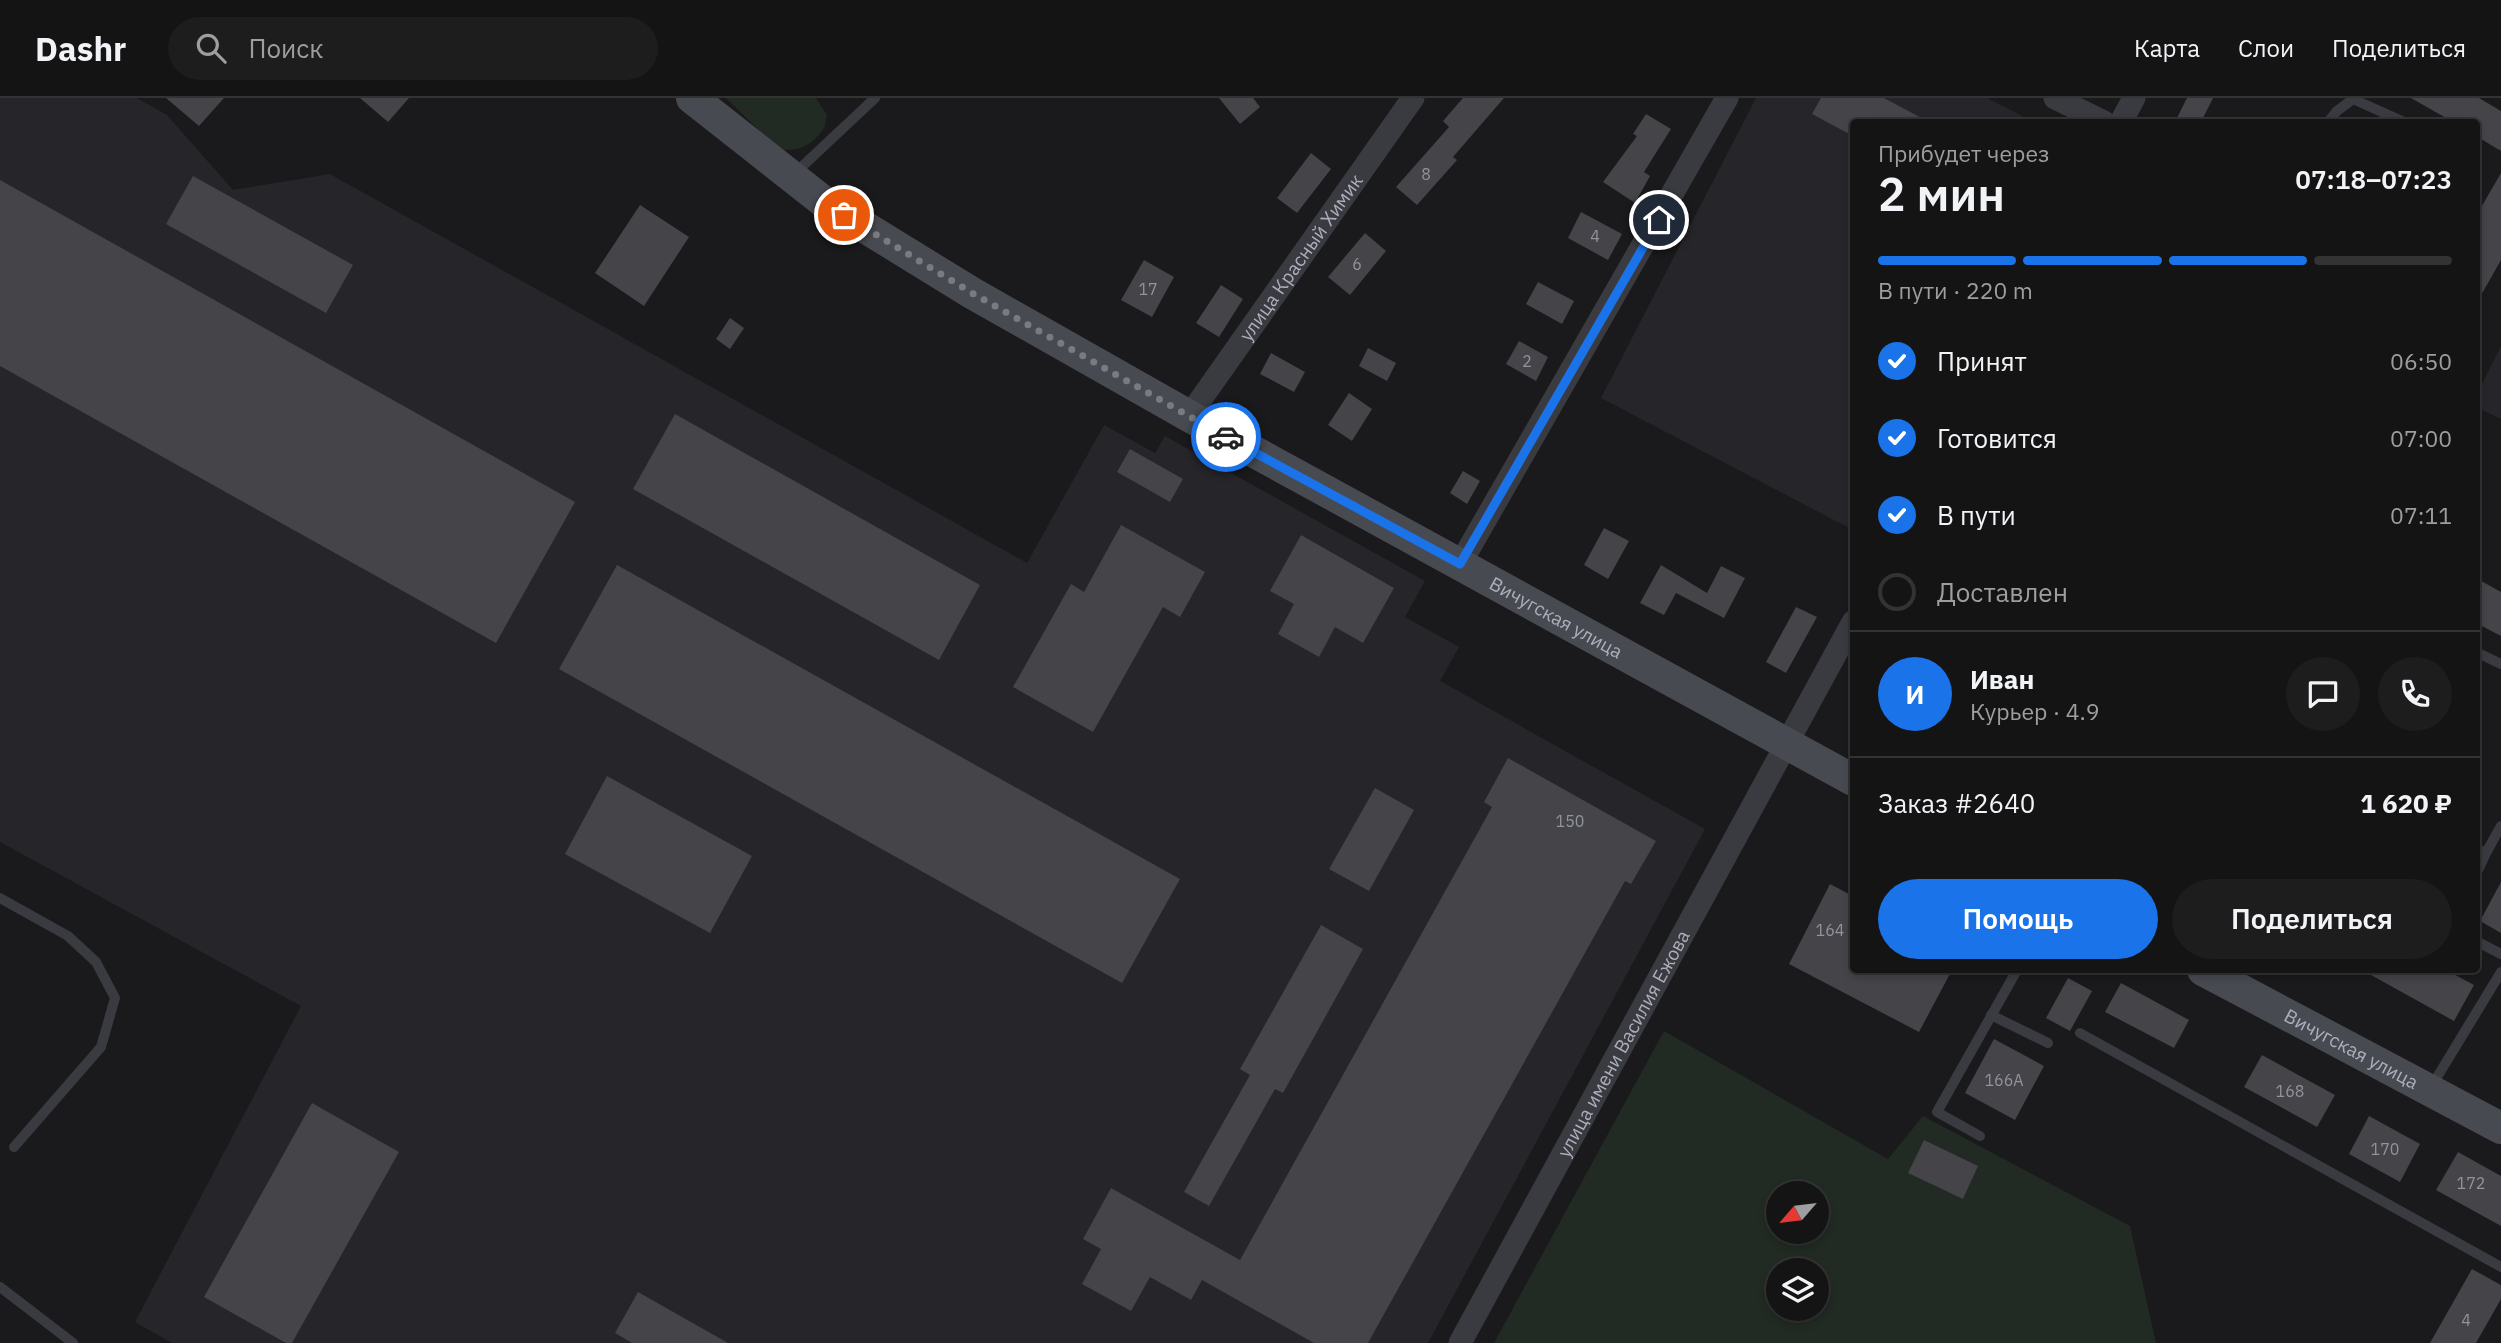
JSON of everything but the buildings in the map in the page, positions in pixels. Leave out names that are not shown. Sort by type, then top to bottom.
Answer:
[{"type":"main road","name":"Вичугская улица","points":[[692,98],[791,177],[863,227],[961,286],[1189,416],[1850,778]]},
{"type":"main road","name":"Вичугская улица","points":[[2209,973],[2501,1128]]},
{"type":"street","name":"улица Красный Химик","points":[[1189,416],[1413,98]]},
{"type":"street","points":[[1460,564],[1563,390],[1727,98]]},
{"type":"street","points":[[2055,98],[2098,119]]},
{"type":"street","points":[[2123,119],[2134,98]]},
{"type":"street","name":"улица имени Василия Ежова","points":[[1460,1343],[1850,628]]},
{"type":"lane","points":[[791,177],[875,98]]},
{"type":"lane","points":[[2330,119],[2353,99],[2397,119]]},
{"type":"lane","points":[[2480,654],[2501,664]]},
{"type":"lane","points":[[2481,850],[2501,826]]},
{"type":"lane","points":[[0,898],[68,936],[96,962],[115,998],[101,1047],[14,1147]]},
{"type":"lane","points":[[2480,943],[2501,954]]},
{"type":"lane","points":[[2430,1090],[2501,972]]},
{"type":"lane","points":[[1980,1136],[1937,1112],[2015,973]]},
{"type":"lane","points":[[1992,1015],[2048,1043]]},
{"type":"lane","points":[[2080,1033],[2501,1267]]},
{"type":"lane","points":[[0,1287],[73,1343]]},
{"type":"shaded area","points":[[0,98],[137,98],[167,115],[233,190],[330,174],[1027,563],[1104,425],[1155,453],[1165,436],[1425,581],[1405,617],[1459,647],[1440,681],[1705,829],[1428,1343],[172,1343],[135,1322],[301,1006],[0,842]]},
{"type":"shaded area","points":[[726,98],[816,98],[827,115],[825,126],[816,138],[805,146],[792,150],[777,148]]},
{"type":"shaded area","points":[[1756,98],[1987,98],[2028,119],[1850,119],[1850,528],[1601,398]]},
{"type":"shaded area","points":[[2501,346],[2501,419],[2480,409],[2480,388]]},
{"type":"shaded area","points":[[1664,1031],[1888,1159],[1923,1116],[2130,1226],[2156,1343],[1494,1343]]},
{"type":"way so far","points":[[844,215],[972,293],[1226,437]]},
{"type":"route","points":[[1226,437],[1460,564],[1659,220]]}]
